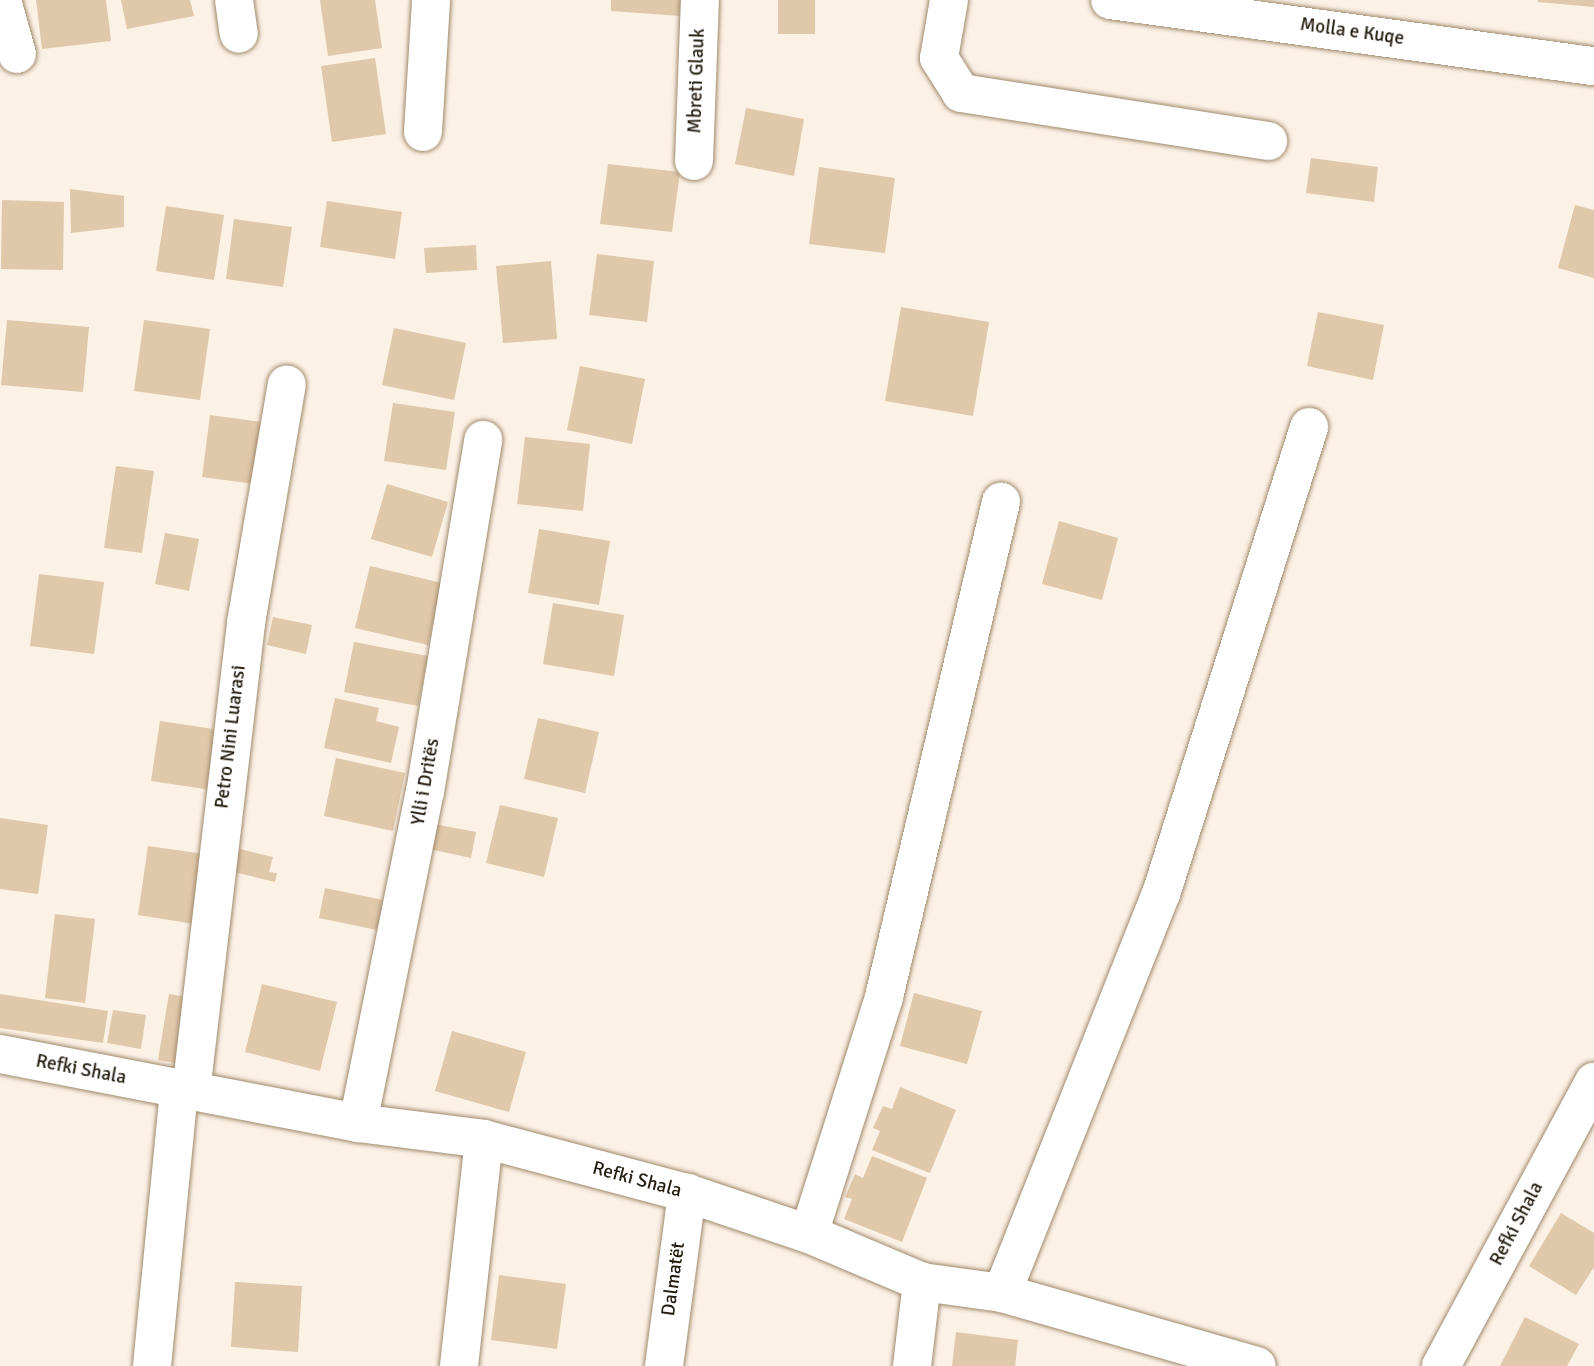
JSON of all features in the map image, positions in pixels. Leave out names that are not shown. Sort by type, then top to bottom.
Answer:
[{"type":"street","points":[[2,0],[17,54]]},
{"type":"street","points":[[423,132],[431,0]]},
{"type":"street","name":"Mbreti Glauk","points":[[694,161],[700,0]]},
{"type":"street","points":[[949,0],[939,58],[961,93],[1268,141]]},
{"type":"street","name":"Molla e Kuqe","points":[[1110,0],[1594,66]]},
{"type":"street","name":"Petro Nini Luarasi","points":[[152,1366],[246,622],[287,384]]},
{"type":"street","points":[[1002,1293],[1161,894],[1309,427]]},
{"type":"street","name":"Ylli i Dritës","points":[[358,1123],[425,792],[483,440]]},
{"type":"street","points":[[809,1234],[884,997],[1001,502]]},
{"type":"street","name":"Refki Shala","points":[[0,1054],[358,1123],[484,1139],[687,1193],[809,1234],[922,1282],[1002,1293],[1248,1365]]},
{"type":"street","name":"Refki Shala","points":[[1441,1366],[1594,1082]]},
{"type":"street","points":[[460,1366],[484,1139]]},
{"type":"street","name":"Dalmatët","points":[[664,1366],[687,1193]]},
{"type":"street","points":[[912,1366],[922,1282]]},
{"type":"building","points":[[36,0],[106,0],[111,41],[42,49]]},
{"type":"building","points":[[121,0],[190,0],[194,16],[127,29]]},
{"type":"building","points":[[320,0],[375,0],[382,48],[328,56]]},
{"type":"building","points":[[611,0],[682,0],[681,16],[611,11]]},
{"type":"building","points":[[778,0],[815,0],[815,34],[778,34]]},
{"type":"building","points":[[1594,0],[1594,7],[1538,2]]},
{"type":"building","points":[[375,58],[386,134],[332,142],[321,66]]},
{"type":"building","points":[[746,108],[804,119],[794,176],[735,164]]},
{"type":"building","points":[[1311,158],[1378,167],[1374,202],[1306,193]]},
{"type":"building","points":[[608,164],[680,172],[672,232],[600,224]]},
{"type":"building","points":[[819,167],[895,178],[885,253],[809,244]]},
{"type":"building","points":[[70,189],[124,196],[124,227],[71,233]]},
{"type":"building","points":[[2,200],[64,202],[63,270],[1,269]]},
{"type":"building","points":[[327,201],[402,212],[395,259],[320,247]]},
{"type":"building","points":[[1575,205],[1594,210],[1594,278],[1558,268]]},
{"type":"building","points":[[166,206],[224,215],[214,280],[156,271]]},
{"type":"building","points":[[234,219],[292,227],[283,287],[226,279]]},
{"type":"building","points":[[476,245],[477,270],[426,273],[424,248]]},
{"type":"building","points":[[597,254],[654,261],[647,322],[589,315]]},
{"type":"building","points":[[551,261],[557,339],[503,343],[496,266]]},
{"type":"building","points":[[901,307],[989,322],[973,416],[885,401]]},
{"type":"building","points":[[1318,312],[1384,325],[1373,380],[1307,366]]},
{"type":"building","points":[[7,320],[89,327],[83,392],[1,385]]},
{"type":"building","points":[[144,320],[210,329],[200,400],[134,391]]},
{"type":"building","points":[[394,328],[466,343],[454,400],[382,385]]},
{"type":"building","points":[[580,366],[645,379],[632,444],[567,430]]},
{"type":"building","points":[[393,403],[455,412],[446,470],[384,461]]},
{"type":"building","points":[[210,415],[269,423],[261,485],[202,477]]},
{"type":"building","points":[[525,437],[590,444],[583,511],[517,504]]},
{"type":"building","points":[[116,466],[154,471],[142,553],[104,548]]},
{"type":"building","points":[[387,484],[448,502],[432,557],[371,539]]},
{"type":"building","points":[[1059,521],[1118,538],[1102,600],[1042,584]]},
{"type":"building","points":[[539,529],[610,541],[599,605],[528,593]]},
{"type":"building","points":[[165,533],[199,539],[189,591],[155,584]]},
{"type":"building","points":[[370,566],[442,583],[428,645],[355,628]]},
{"type":"building","points":[[39,574],[104,582],[94,654],[30,646]]},
{"type":"building","points":[[553,603],[624,615],[614,676],[543,664]]},
{"type":"building","points":[[273,617],[312,625],[306,654],[267,645]]},
{"type":"building","points":[[354,642],[428,656],[418,706],[344,692]]},
{"type":"building","points":[[335,698],[379,708],[376,721],[399,727],[391,763],[324,748]]},
{"type":"building","points":[[538,718],[599,732],[585,793],[524,779]]},
{"type":"building","points":[[160,721],[227,731],[218,791],[151,781]]},
{"type":"building","points":[[336,758],[405,773],[393,831],[324,816]]},
{"type":"building","points":[[500,805],[558,818],[544,877],[486,863]]},
{"type":"building","points":[[0,818],[48,825],[38,894],[0,889]]},
{"type":"building","points":[[429,823],[476,832],[471,858],[425,848]]},
{"type":"building","points":[[148,846],[211,855],[201,925],[138,915]]},
{"type":"building","points":[[240,849],[273,857],[269,872],[277,873],[275,882],[234,872]]},
{"type":"building","points":[[325,888],[383,900],[377,930],[319,918]]},
{"type":"building","points":[[55,914],[95,919],[85,1003],[45,998]]},
{"type":"building","points":[[262,984],[337,1002],[320,1071],[245,1052]]},
{"type":"building","points":[[914,993],[982,1011],[967,1064],[900,1046]]},
{"type":"building","points":[[0,994],[108,1011],[103,1043],[0,1028]]},
{"type":"building","points":[[169,994],[197,999],[186,1065],[158,1060]]},
{"type":"building","points":[[113,1010],[146,1015],[141,1049],[107,1043]]},
{"type":"building","points":[[452,1031],[526,1052],[509,1112],[435,1091]]},
{"type":"building","points":[[900,1087],[956,1110],[930,1173],[872,1150],[880,1131],[873,1128],[883,1106],[892,1109]]},
{"type":"building","points":[[872,1156],[927,1178],[902,1242],[844,1219],[852,1199],[845,1197],[855,1174],[863,1178]]},
{"type":"building","points":[[1561,1213],[1594,1233],[1594,1267],[1576,1295],[1529,1266]]},
{"type":"building","points":[[499,1275],[566,1284],[557,1349],[491,1340]]},
{"type":"building","points":[[235,1282],[302,1286],[298,1352],[231,1347]]},
{"type":"building","points":[[1525,1317],[1579,1344],[1567,1366],[1500,1366]]},
{"type":"building","points":[[956,1332],[1018,1340],[1015,1366],[952,1366]]}]
